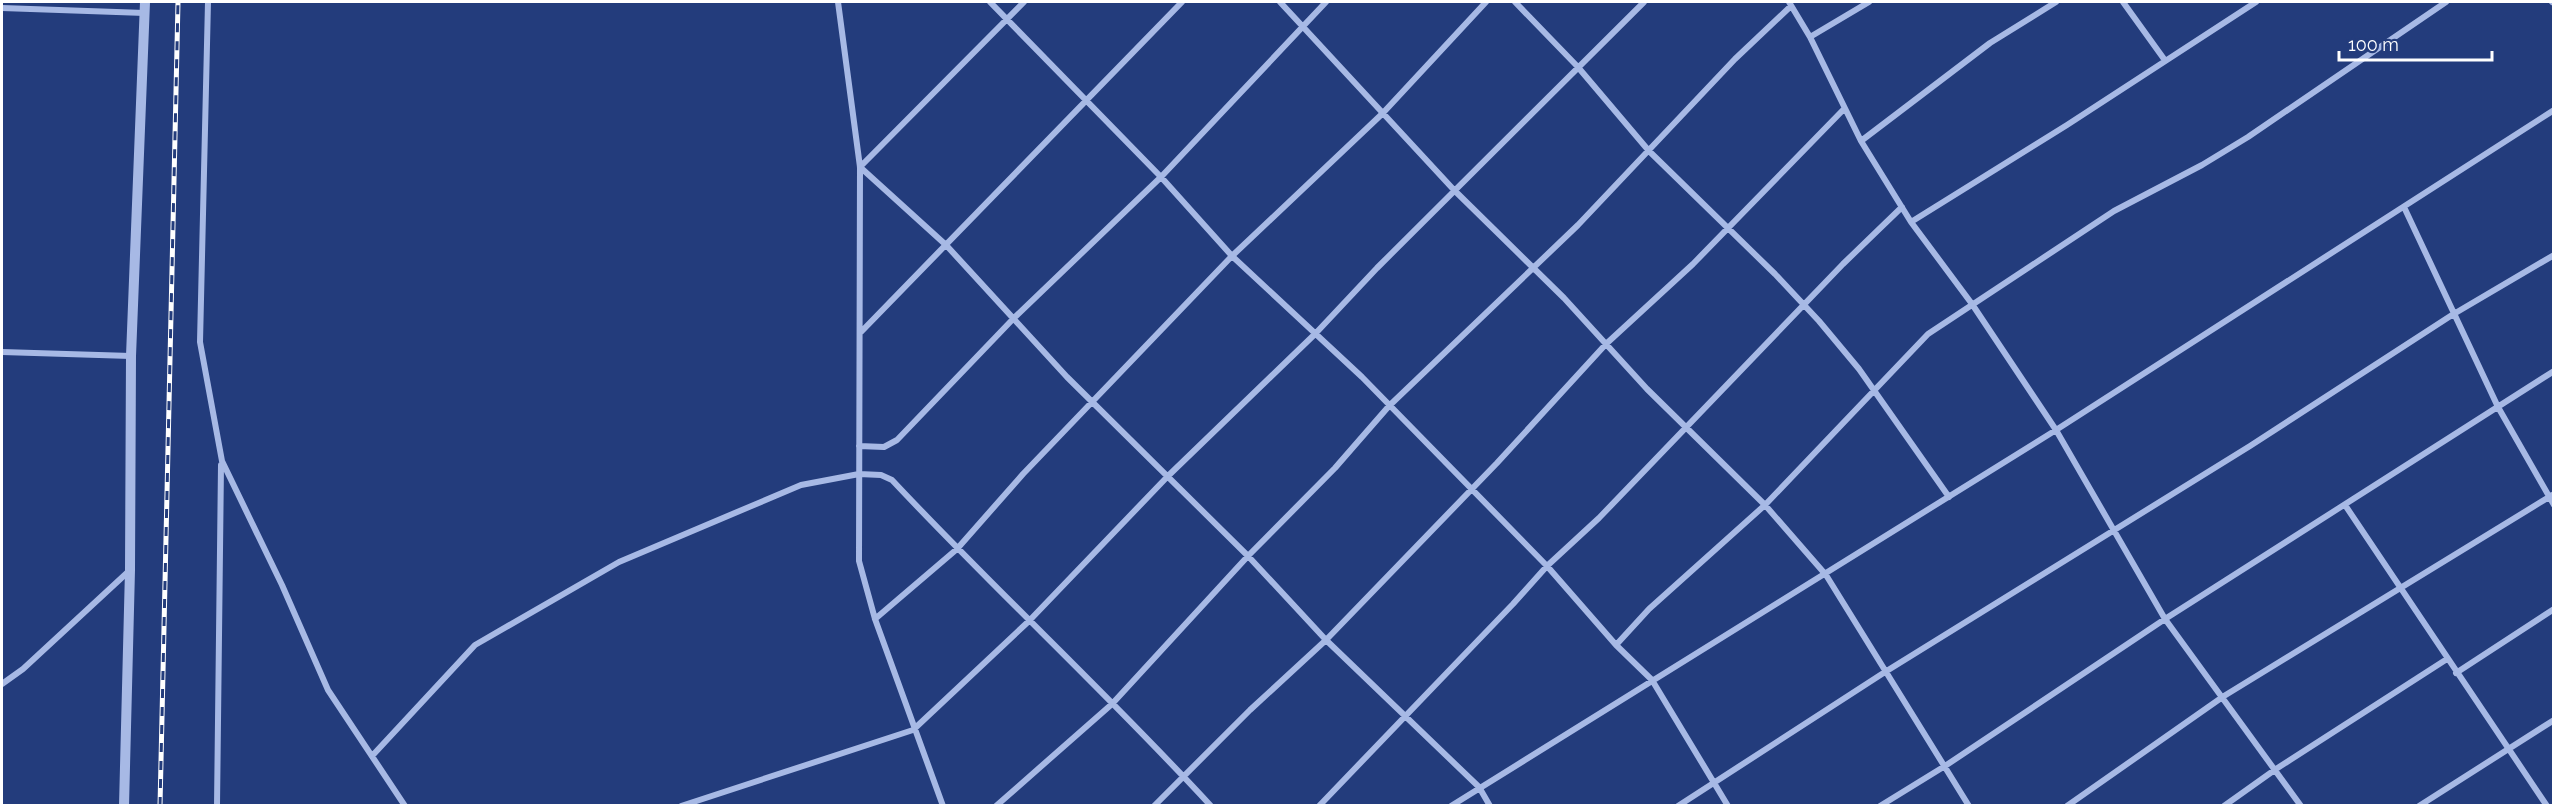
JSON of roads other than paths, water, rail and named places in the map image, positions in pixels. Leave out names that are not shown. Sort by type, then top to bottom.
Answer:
[{"type":"street","points":[[124,806],[130,570],[131,356],[145,2]]},
{"type":"street","points":[[208,2],[200,342],[222,461],[217,806]]},
{"type":"street","points":[[838,2],[860,167],[859,561],[875,619],[943,806]]},
{"type":"street","points":[[990,2],[1161,177],[1232,256],[1389,406],[1547,566],[1616,645],[1652,680],[1717,783],[1728,806]]},
{"type":"street","points":[[860,167],[1024,2]]},
{"type":"street","points":[[860,333],[1182,2]]},
{"type":"street","points":[[1280,2],[1303,24],[1382,114],[1454,190],[1533,267],[1686,428],[1765,505],[1826,575],[1969,806]]},
{"type":"street","points":[[859,446],[884,447],[897,440],[1013,319],[1161,177],[1326,2]]},
{"type":"street","points":[[875,619],[957,549],[1092,402],[1232,256],[1382,114],[1486,2]]},
{"type":"street","points":[[1515,2],[1577,66],[1649,151],[1804,305],[1873,389],[1949,497]]},
{"type":"street","points":[[681,806],[914,730],[1029,621],[1168,476],[1315,334],[1454,190],[1644,2]]},
{"type":"street","points":[[1810,37],[1869,2]]},
{"type":"street","points":[[1861,141],[1990,43],[2056,2]]},
{"type":"street","points":[[2123,2],[2164,59]]},
{"type":"street","points":[[1911,222],[2067,125],[2164,59],[2256,2]]},
{"type":"street","points":[[2429,2],[2433,10]]},
{"type":"street","points":[[1616,645],[1649,609],[1765,505],[1873,389],[1928,334],[2114,211],[2202,165],[2248,137],[2446,2]]},
{"type":"street","points":[[996,806],[1112,704],[1248,556],[1335,468],[1389,406],[1649,151],[1790,4],[1810,37],[1861,141],[1911,222],[1972,304],[2056,430],[2112,531],[2165,619],[2224,696],[2301,806]]},
{"type":"street","points":[[2,8],[145,13]]},
{"type":"street","points":[[1154,806],[1183,775],[1326,640],[1497,463],[1606,344],[1654,303],[1844,109]]},
{"type":"street","points":[[1451,806],[2056,430],[2553,110]]},
{"type":"street","points":[[860,167],[946,245],[1092,402],[1248,556],[1326,640],[1479,787],[1490,806]]},
{"type":"street","points":[[1319,806],[1547,566],[1599,518],[1804,305],[1902,207]]},
{"type":"street","points":[[2404,207],[2452,315],[2498,407],[2551,495],[2553,505]]},
{"type":"street","points":[[1678,806],[1717,783],[1767,747],[1885,672],[2250,446],[2452,315],[2553,255]]},
{"type":"street","points":[[2,352],[131,356]]},
{"type":"street","points":[[1880,806],[1945,766],[2165,619],[2553,371]]},
{"type":"street","points":[[222,461],[282,585],[328,690],[405,806]]},
{"type":"street","points":[[372,756],[475,645],[619,562],[801,484],[859,474],[881,475],[892,480],[957,549],[1183,775],[1211,806]]},
{"type":"street","points":[[2067,806],[2224,696],[2551,495]]},
{"type":"street","points":[[2345,505],[2547,806]]},
{"type":"street","points":[[2,684],[23,669],[130,570]]},
{"type":"street","points":[[2456,673],[2553,609]]},
{"type":"street","points":[[2224,806],[2276,769],[2447,660]]},
{"type":"street","points":[[2419,806],[2553,720]]},
{"type":"railway","points":[[160,806],[178,2]]}]
